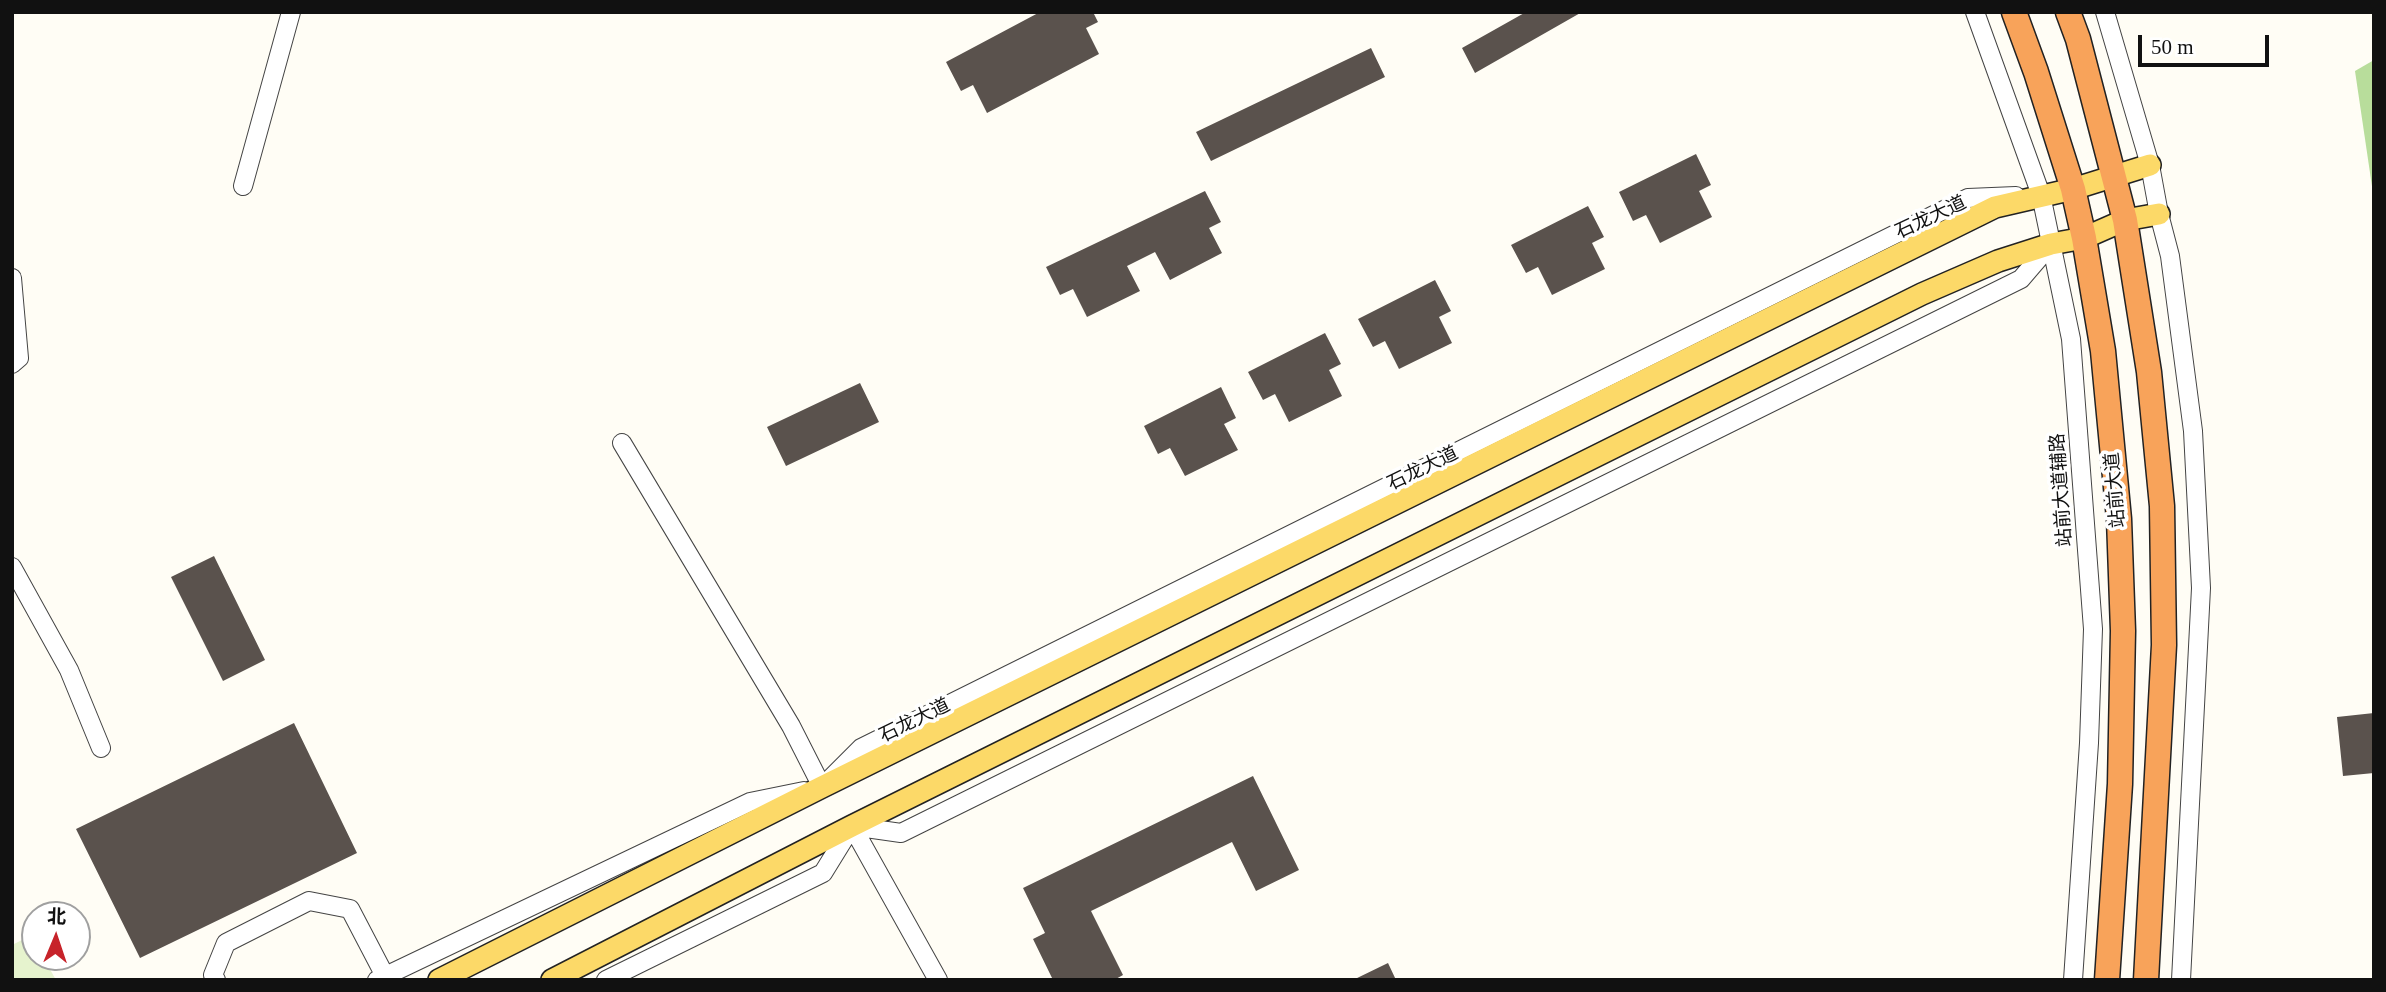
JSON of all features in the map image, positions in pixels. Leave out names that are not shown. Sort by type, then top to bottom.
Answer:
[{"type":"highway","name":"站前大道","points":[[2014,12],[2073,189],[2103,351],[2119,519],[2123,631],[2120,785],[2107,980]]},
{"type":"highway","points":[[2068,12],[2078,39],[2125,219],[2149,372],[2162,506],[2164,645],[2146,980]]},
{"type":"main road","name":"石龙大道","points":[[439,980],[822,787],[1995,207],[2073,189],[2150,165]]},
{"type":"main road","points":[[552,980],[852,826],[1922,294],[1998,261],[2051,244],[2084,238],[2125,219],[2159,214]]},
{"type":"street","points":[[243,186],[291,12]]},
{"type":"street","name":"站前大道辅路","points":[[1975,12],[2041,195],[2071,339],[2092,629],[2089,743],[2073,980]]},
{"type":"street","points":[[2105,12],[2150,165],[2170,256],[2193,431],[2202,588],[2180,980]]},
{"type":"street","points":[[852,826],[901,832],[2021,279],[2051,244]]},
{"type":"street","points":[[12,278],[19,358],[12,364]]},
{"type":"street","points":[[622,443],[791,726],[822,787]]},
{"type":"street","points":[[12,567],[69,670],[102,748]]},
{"type":"street","name":"石龙大道","points":[[381,978],[750,802],[822,787]]},
{"type":"street","points":[[606,980],[823,873],[852,826]]},
{"type":"street","points":[[852,826],[938,980]]},
{"type":"street","points":[[216,980],[213,975],[226,943],[309,901],[350,909],[381,978]]},
{"type":"green space","points":[[2374,60],[2374,200],[2355,71]]},
{"type":"green space","points":[[21,940],[21,971],[51,971],[56,980],[12,978],[12,945]]},
{"type":"building","points":[[1040,12],[1093,12],[1098,22],[1086,28],[1099,54],[987,113],[973,85],[961,91],[946,62]]},
{"type":"building","points":[[1526,12],[1582,12],[1475,73],[1462,48]]},
{"type":"building","points":[[1371,48],[1385,77],[1211,161],[1196,132]]},
{"type":"building","points":[[1696,154],[1711,185],[1699,191],[1712,217],[1660,243],[1646,215],[1633,221],[1619,192]]},
{"type":"building","points":[[1205,191],[1221,222],[1209,228],[1222,253],[1170,280],[1155,252],[1127,266],[1140,291],[1087,317],[1073,289],[1060,295],[1046,267]]},
{"type":"building","points":[[1588,206],[1604,237],[1592,243],[1605,269],[1552,295],[1538,267],[1526,273],[1511,245]]},
{"type":"building","points":[[1435,280],[1451,311],[1439,317],[1452,343],[1399,369],[1385,341],[1373,347],[1358,319]]},
{"type":"building","points":[[1325,333],[1341,364],[1329,370],[1342,396],[1289,422],[1275,394],[1263,400],[1248,372]]},
{"type":"building","points":[[860,383],[879,422],[786,466],[767,427]]},
{"type":"building","points":[[1221,387],[1236,418],[1224,424],[1238,450],[1185,476],[1170,448],[1158,454],[1144,426]]},
{"type":"building","points":[[214,556],[265,660],[223,681],[171,577]]},
{"type":"building","points":[[2374,713],[2374,773],[2343,776],[2337,717]]},
{"type":"building","points":[[294,723],[357,853],[140,958],[76,829]]},
{"type":"building","points":[[1253,776],[1299,870],[1256,891],[1232,842],[1091,911],[1123,975],[1114,980],[1053,980],[1033,939],[1045,933],[1023,888]]},
{"type":"building","points":[[1388,963],[1396,980],[1353,980]]}]
